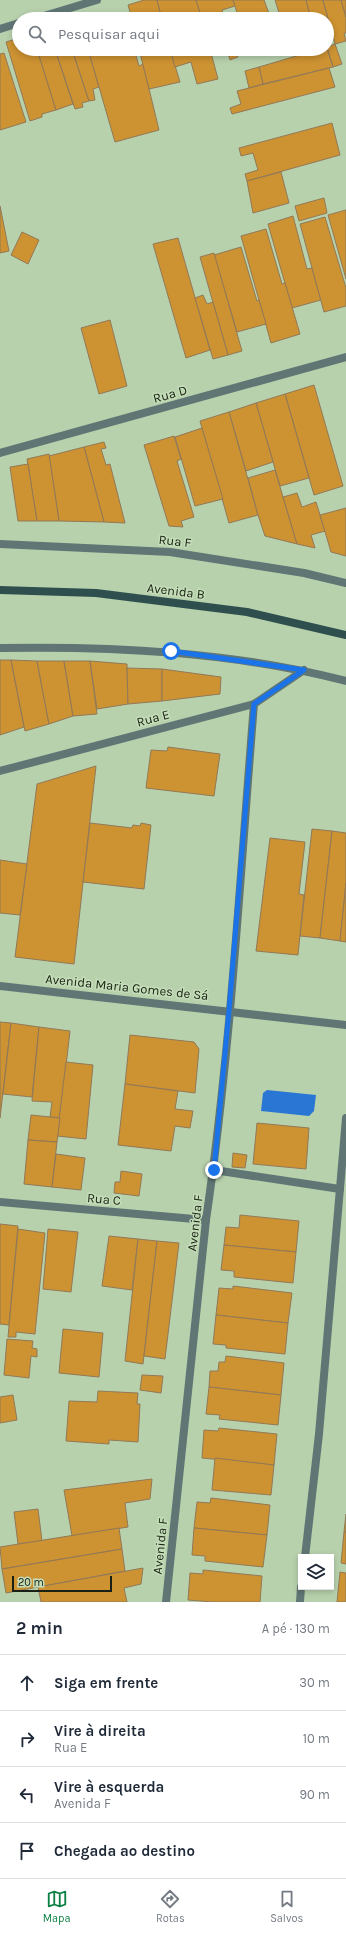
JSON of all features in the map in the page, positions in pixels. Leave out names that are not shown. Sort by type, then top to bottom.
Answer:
[{"type":"street","points":[[58,12],[98,0]]},
{"type":"street","points":[[0,29],[12,25]]},
{"type":"street","name":"Rua D","points":[[0,453],[346,357]]},
{"type":"street","name":"Rua F","points":[[0,544],[170,552],[304,573],[346,583]]},
{"type":"street","name":"Avenida B","points":[[0,590],[96,593],[240,611],[346,635]]},
{"type":"street","points":[[0,648],[41,647],[171,651],[304,670],[346,681]]},
{"type":"street","name":"Rua E","points":[[0,771],[254,704],[304,670]]},
{"type":"street","name":"Avenida F","points":[[166,1602],[206,1220],[214,1170],[229,1011],[254,704]]},
{"type":"street","name":"Avenida Maria Gomes de Sá","points":[[0,986],[346,1025]]},
{"type":"street","points":[[305,1554],[319,1434],[346,1118]]},
{"type":"street","points":[[214,1170],[340,1189]]},
{"type":"street","name":"Rua C","points":[[0,1202],[206,1220]]},
{"type":"street","points":[[300,1602],[301,1590]]},
{"type":"water","points":[[267,1090],[316,1095],[314,1111],[309,1116],[261,1111],[263,1093]]},
{"type":"building","points":[[144,0],[157,0],[160,12],[130,12],[128,5]]},
{"type":"building","points":[[157,0],[196,0],[200,12],[160,12]]},
{"type":"building","points":[[196,0],[233,0],[235,6],[222,10],[223,12],[200,12]]},
{"type":"building","points":[[233,0],[264,0],[268,12],[237,12]]},
{"type":"building","points":[[275,0],[306,0],[309,12],[279,12]]},
{"type":"building","points":[[306,0],[323,0],[326,12],[309,12]]},
{"type":"building","points":[[323,0],[341,0],[346,17],[346,33],[344,33],[346,41],[335,44],[334,12],[326,12]]},
{"type":"building","points":[[341,0],[346,0],[346,17]]},
{"type":"building","points":[[12,40],[12,56],[39,56],[56,110],[42,114],[42,117],[30,121],[6,42]]},
{"type":"building","points":[[334,44],[342,64],[333,67],[330,56],[334,56]]},
{"type":"building","points":[[4,53],[26,122],[0,130],[0,54]]},
{"type":"building","points":[[39,56],[57,56],[73,104],[56,110]]},
{"type":"building","points":[[57,56],[74,56],[89,101],[82,103],[83,107],[75,109]]},
{"type":"building","points":[[74,56],[90,56],[99,87],[93,89],[95,100],[89,101]]},
{"type":"building","points":[[90,56],[136,56],[139,66],[143,64],[159,130],[115,142]]},
{"type":"building","points":[[141,56],[172,56],[180,82],[149,89]]},
{"type":"building","points":[[172,56],[212,56],[218,79],[197,84],[191,62],[175,67]]},
{"type":"building","points":[[229,56],[238,56],[238,57],[230,60]]},
{"type":"building","points":[[296,56],[329,56],[333,67],[263,84],[259,67]]},
{"type":"building","points":[[259,67],[263,84],[249,88],[245,71]]},
{"type":"building","points":[[329,68],[335,87],[232,114],[230,108],[241,104],[237,91]]},
{"type":"building","points":[[332,123],[340,155],[247,181],[245,174],[258,170],[253,153],[241,156],[239,148]]},
{"type":"building","points":[[281,172],[289,203],[253,213],[247,181]]},
{"type":"building","points":[[324,198],[327,213],[299,221],[295,206]]},
{"type":"building","points":[[0,206],[9,251],[0,253]]},
{"type":"building","points":[[346,210],[346,279],[328,215]]},
{"type":"building","points":[[293,216],[307,269],[312,268],[321,300],[292,308],[268,224]]},
{"type":"building","points":[[325,217],[346,288],[346,306],[324,312],[300,224]]},
{"type":"building","points":[[266,229],[282,284],[285,283],[300,334],[271,343],[241,236]]},
{"type":"building","points":[[22,232],[39,240],[28,264],[11,255]]},
{"type":"building","points":[[178,238],[210,350],[186,358],[153,244]]},
{"type":"building","points":[[241,247],[257,301],[259,300],[266,324],[237,332],[214,255]]},
{"type":"building","points":[[214,253],[242,351],[228,355],[200,257]]},
{"type":"building","points":[[203,295],[207,304],[213,302],[228,355],[213,359],[195,298]]},
{"type":"building","points":[[110,320],[127,386],[99,394],[81,328]]},
{"type":"building","points":[[314,385],[343,486],[314,495],[285,394]]},
{"type":"building","points":[[285,394],[309,478],[280,486],[256,403]]},
{"type":"building","points":[[256,403],[273,462],[246,471],[229,412]]},
{"type":"building","points":[[229,412],[258,515],[229,523],[200,421]]},
{"type":"building","points":[[202,428],[223,499],[195,506],[175,437]]},
{"type":"building","points":[[174,436],[181,459],[177,461],[194,517],[181,521],[183,527],[169,526],[144,445]]},
{"type":"building","points":[[104,442],[106,448],[101,449],[106,465],[110,464],[125,523],[104,522],[84,447]]},
{"type":"building","points":[[84,447],[104,522],[59,521],[49,456]]},
{"type":"building","points":[[49,454],[59,521],[37,521],[27,459]]},
{"type":"building","points":[[28,464],[37,521],[18,521],[10,467]]},
{"type":"building","points":[[275,470],[297,544],[265,536],[258,515],[248,478]]},
{"type":"building","points":[[297,493],[302,507],[316,502],[325,531],[311,535],[315,548],[297,544],[283,497]]},
{"type":"building","points":[[346,508],[346,556],[331,552],[320,515]]},
{"type":"building","points":[[0,660],[11,660],[24,727],[0,735]]},
{"type":"building","points":[[11,660],[37,661],[49,724],[25,731]]},
{"type":"building","points":[[37,661],[64,661],[73,716],[49,724]]},
{"type":"building","points":[[64,661],[90,661],[97,714],[73,716]]},
{"type":"building","points":[[90,661],[127,664],[128,704],[97,709]]},
{"type":"building","points":[[127,668],[162,669],[162,701],[128,704]]},
{"type":"building","points":[[162,669],[221,677],[220,694],[162,701]]},
{"type":"building","points":[[168,747],[220,754],[214,796],[146,788],[151,750],[167,751]]},
{"type":"building","points":[[96,766],[74,964],[15,957],[37,784]]},
{"type":"building","points":[[90,823],[132,828],[133,825],[140,826],[141,823],[151,825],[144,889],[83,882]]},
{"type":"building","points":[[312,829],[332,831],[320,938],[300,936]]},
{"type":"building","points":[[332,831],[346,833],[346,883],[340,941],[320,938]]},
{"type":"building","points":[[270,838],[305,842],[299,894],[304,895],[298,955],[256,951]]},
{"type":"building","points":[[0,860],[27,864],[20,915],[0,913]]},
{"type":"building","points":[[346,883],[346,942],[340,941]]},
{"type":"building","points":[[0,1022],[11,1023],[0,1118]]},
{"type":"building","points":[[11,1023],[39,1027],[32,1097],[3,1094]]},
{"type":"building","points":[[39,1027],[70,1031],[60,1118],[50,1117],[52,1102],[32,1101]]},
{"type":"building","points":[[130,1035],[194,1042],[199,1049],[195,1093],[125,1084]]},
{"type":"building","points":[[66,1062],[93,1065],[86,1139],[57,1136]]},
{"type":"building","points":[[125,1084],[178,1091],[175,1109],[193,1111],[190,1128],[175,1126],[171,1151],[118,1145]]},
{"type":"building","points":[[31,1115],[60,1118],[57,1142],[28,1140]]},
{"type":"building","points":[[257,1123],[309,1128],[306,1169],[253,1164]]},
{"type":"building","points":[[28,1140],[57,1142],[52,1187],[24,1184]]},
{"type":"building","points":[[233,1153],[247,1155],[245,1168],[232,1167]]},
{"type":"building","points":[[56,1154],[85,1158],[81,1190],[52,1187]]},
{"type":"building","points":[[121,1171],[142,1174],[139,1196],[114,1193],[115,1182],[120,1182]]},
{"type":"building","points":[[240,1215],[299,1221],[296,1252],[224,1245],[226,1227],[239,1228]]},
{"type":"building","points":[[0,1224],[18,1226],[9,1325],[0,1324]]},
{"type":"building","points":[[18,1229],[45,1233],[35,1334],[16,1332],[16,1337],[8,1337]]},
{"type":"building","points":[[48,1229],[78,1232],[71,1292],[43,1289]]},
{"type":"building","points":[[109,1236],[138,1239],[132,1290],[102,1286]]},
{"type":"building","points":[[138,1239],[157,1241],[143,1364],[125,1361]]},
{"type":"building","points":[[157,1241],[179,1243],[165,1359],[144,1356]]},
{"type":"building","points":[[224,1245],[296,1252],[293,1283],[234,1277],[234,1271],[221,1270]]},
{"type":"building","points":[[233,1286],[292,1293],[288,1323],[216,1315],[219,1288],[233,1289]]},
{"type":"building","points":[[216,1315],[288,1323],[285,1354],[226,1348],[226,1345],[213,1344]]},
{"type":"building","points":[[63,1329],[103,1333],[99,1377],[59,1373]]},
{"type":"building","points":[[7,1339],[33,1341],[32,1348],[37,1349],[37,1357],[31,1356],[29,1378],[4,1375]]},
{"type":"building","points":[[226,1356],[284,1363],[281,1395],[209,1387],[210,1371],[218,1371],[219,1362],[225,1362]]},
{"type":"building","points":[[142,1375],[163,1376],[161,1393],[140,1390]]},
{"type":"building","points":[[209,1387],[281,1395],[278,1425],[219,1419],[220,1415],[206,1414]]},
{"type":"building","points":[[98,1391],[138,1393],[137,1404],[140,1404],[138,1442],[109,1440],[109,1444],[66,1441],[69,1401],[97,1402]]},
{"type":"building","points":[[13,1395],[17,1420],[0,1423],[0,1397]]},
{"type":"building","points":[[219,1428],[277,1434],[274,1465],[202,1458],[204,1430],[218,1431]]},
{"type":"building","points":[[215,1458],[274,1465],[271,1495],[212,1490]]},
{"type":"building","points":[[152,1479],[150,1499],[125,1503],[128,1527],[72,1536],[64,1490]]},
{"type":"building","points":[[211,1498],[270,1505],[267,1535],[194,1528],[197,1502],[210,1503]]},
{"type":"building","points":[[38,1509],[42,1541],[18,1544],[14,1512]]},
{"type":"building","points":[[346,1514],[346,1532],[344,1532]]},
{"type":"building","points":[[119,1528],[122,1549],[2,1569],[0,1547]]},
{"type":"building","points":[[194,1528],[267,1535],[263,1567],[205,1561],[205,1556],[192,1555]]},
{"type":"building","points":[[344,1532],[346,1532],[346,1564],[341,1563]]},
{"type":"building","points":[[122,1549],[125,1571],[6,1593],[2,1569]]},
{"type":"building","points":[[143,1568],[141,1584],[124,1588],[127,1602],[41,1602],[38,1587]]},
{"type":"building","points":[[203,1570],[262,1576],[260,1602],[213,1602],[188,1600],[190,1573],[203,1574]]},
{"type":"building","points":[[340,1572],[346,1573],[346,1602],[337,1602]]},
{"type":"route","points":[[171,651],[304,670],[254,704],[229,1011],[214,1170]]}]
